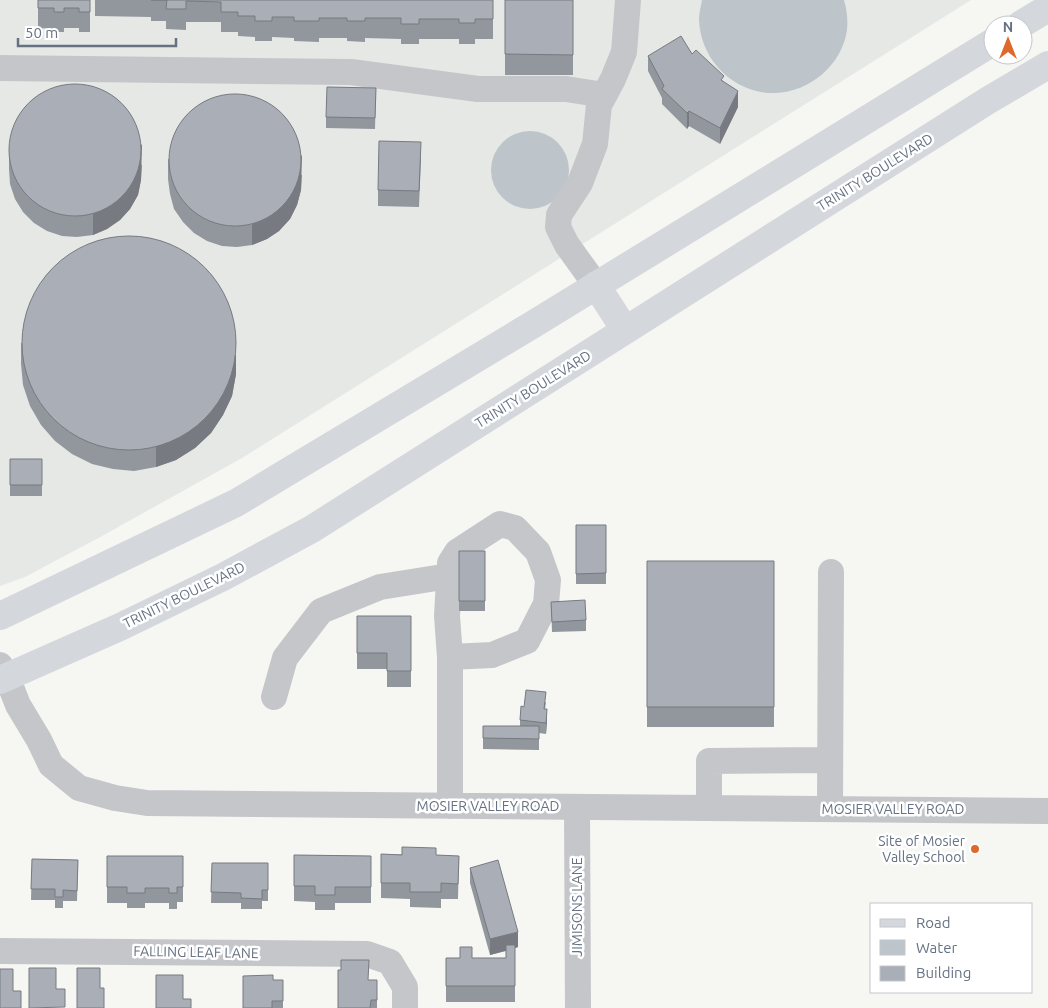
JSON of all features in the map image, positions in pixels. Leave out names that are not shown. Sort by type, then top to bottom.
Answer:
[{"type":"main road","points":[[1033,17],[1048,8]]},
{"type":"main road","points":[[0,616],[236,503],[983,48]]},
{"type":"main road","name":"TRINITY BOULEVARD","points":[[2,674],[120,627],[223,577],[312,529],[987,101],[1048,65]]},
{"type":"main road","points":[[596,285],[625,330]]},
{"type":"street","points":[[596,285],[567,245],[558,227],[559,215],[580,183],[595,144],[599,105],[613,79],[624,52],[628,0]]},
{"type":"street","points":[[0,68],[351,72],[478,89],[566,89],[604,95]]},
{"type":"street","points":[[450,657],[492,655],[527,642],[546,604],[548,580],[538,552],[515,528],[500,524],[457,552],[450,563],[447,616],[450,657],[450,806]]},
{"type":"street","points":[[830,808],[831,572]]},
{"type":"street","points":[[274,697],[285,658],[321,611],[380,587],[449,576]]},
{"type":"street","name":"MOSIER VALLEY ROAD","points":[[2,674],[51,765],[79,788],[115,798],[147,803],[1048,810]]},
{"type":"street","points":[[709,808],[709,761],[830,760]]},
{"type":"street","name":"JIMISONS LANE","points":[[577,807],[578,1008]]},
{"type":"street","name":"FALLING LEAF LANE","points":[[0,951],[367,954],[390,962],[405,987],[405,1008]]},
{"type":"shaded area","points":[[0,0],[971,0],[242,458],[25,577],[0,586]]},
{"type":"water","points":[[702,0],[844,0],[847,11],[847,30],[844,43],[831,65],[812,82],[800,88],[775,93],[760,92],[746,88],[722,72],[706,48],[701,34],[699,19]]},
{"type":"water","points":[[530,131],[545,134],[558,142],[566,155],[569,170],[566,185],[558,198],[545,206],[530,209],[515,206],[502,198],[494,185],[491,170],[494,155],[502,142],[515,134]]},
{"type":"building","points":[[38,0],[90,0],[90,12],[79,12],[79,8],[64,8],[64,12],[54,12],[54,8],[38,8]]},
{"type":"building","points":[[167,0],[493,0],[493,19],[475,19],[475,23],[459,23],[459,19],[419,19],[419,24],[401,24],[401,18],[365,18],[365,21],[347,21],[347,18],[319,18],[319,21],[294,21],[294,17],[272,17],[272,21],[255,21],[255,16],[238,16],[238,12],[221,12],[221,2],[186,1],[186,9],[166,9]]},
{"type":"building","points":[[505,0],[573,0],[573,55],[505,54]]},
{"type":"building","points":[[681,36],[692,54],[696,50],[724,76],[721,80],[738,91],[720,128],[689,111],[687,113],[662,89],[664,86],[648,56]]},
{"type":"building","points":[[75,84],[88,85],[100,89],[122,103],[136,125],[140,137],[140,163],[136,175],[122,197],[100,211],[88,215],[75,216],[62,215],[50,211],[28,197],[14,175],[10,163],[9,150],[10,137],[14,125],[28,103],[50,89],[62,85]]},
{"type":"building","points":[[327,87],[376,88],[375,118],[326,117]]},
{"type":"building","points":[[235,94],[248,95],[260,99],[282,113],[296,135],[300,147],[300,173],[296,185],[282,207],[260,221],[248,225],[235,226],[222,225],[210,221],[188,207],[174,185],[170,173],[169,160],[170,147],[174,135],[188,113],[210,99],[222,95]]},
{"type":"building","points":[[379,141],[421,142],[419,191],[378,190]]},
{"type":"building","points":[[129,236],[150,238],[170,244],[188,254],[205,267],[218,284],[228,302],[234,322],[236,343],[234,364],[228,384],[218,402],[205,419],[188,432],[170,442],[150,448],[129,450],[108,448],[88,442],[70,432],[53,419],[40,402],[30,384],[24,364],[22,343],[24,322],[30,302],[40,284],[53,267],[70,254],[88,244],[108,238]]},
{"type":"building","points":[[10,459],[42,459],[42,485],[10,485]]},
{"type":"building","points":[[576,525],[606,525],[606,573],[576,574]]},
{"type":"building","points":[[459,551],[485,551],[485,601],[459,601]]},
{"type":"building","points":[[647,561],[774,561],[774,707],[647,707]]},
{"type":"building","points":[[585,600],[586,620],[552,622],[551,602]]},
{"type":"building","points":[[357,616],[411,616],[411,671],[387,671],[387,653],[357,653]]},
{"type":"building","points":[[526,690],[546,692],[544,709],[547,709],[546,723],[520,720],[521,706],[524,707]]},
{"type":"building","points":[[483,726],[539,726],[539,739],[483,738]]},
{"type":"building","points":[[402,847],[436,848],[436,855],[459,856],[458,884],[441,883],[441,892],[410,892],[410,883],[381,883],[381,854],[402,855]]},
{"type":"building","points":[[294,855],[371,856],[371,887],[335,887],[335,895],[315,895],[315,886],[294,886]]},
{"type":"building","points":[[107,856],[183,856],[183,887],[177,887],[177,893],[169,893],[169,888],[145,888],[145,893],[127,893],[127,887],[107,887]]},
{"type":"building","points":[[32,859],[78,860],[77,891],[63,890],[63,897],[55,897],[55,889],[31,889]]},
{"type":"building","points":[[498,860],[518,932],[490,939],[470,868]]},
{"type":"building","points":[[212,863],[268,863],[268,890],[262,890],[262,899],[241,898],[241,893],[211,892]]},
{"type":"building","points":[[506,945],[515,945],[515,986],[446,986],[446,958],[460,958],[460,947],[472,947],[472,958],[506,958]]},
{"type":"building","points":[[341,960],[369,960],[368,980],[377,980],[377,1000],[371,1000],[370,1008],[338,1008],[338,970],[341,970]]},
{"type":"building","points":[[29,968],[56,968],[56,989],[65,989],[65,1007],[29,1008]]},
{"type":"building","points":[[77,968],[100,968],[100,988],[104,988],[104,1008],[77,1008]]},
{"type":"building","points":[[0,969],[13,969],[13,991],[21,991],[21,1008],[0,1008]]},
{"type":"building","points":[[156,975],[183,975],[183,999],[191,999],[191,1008],[156,1008]]},
{"type":"building","points":[[273,975],[273,980],[283,980],[283,1001],[272,1001],[272,1008],[243,1008],[243,976]]},
{"type":"place","name":"Site of Mosier Valley School","points":[[975,849]]}]
